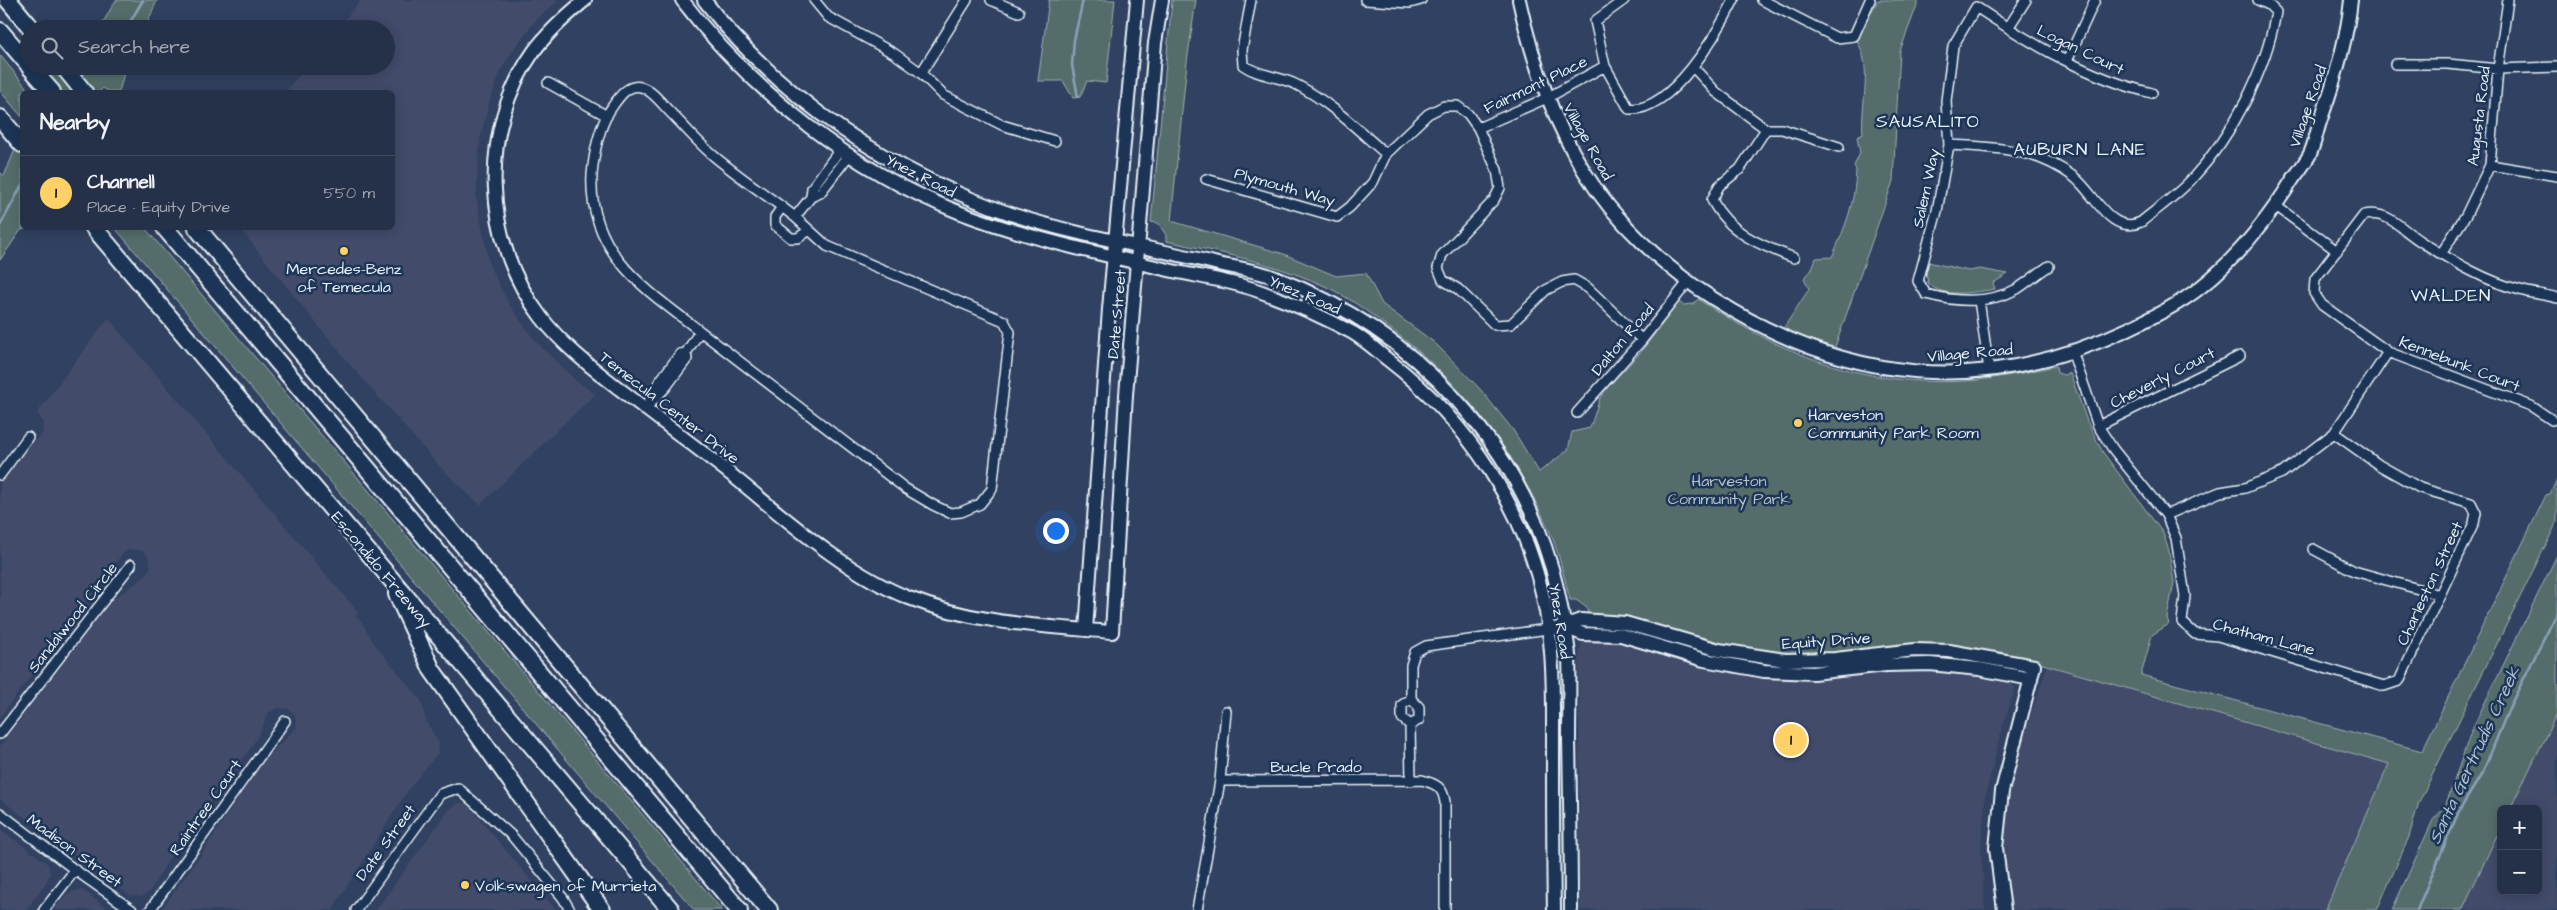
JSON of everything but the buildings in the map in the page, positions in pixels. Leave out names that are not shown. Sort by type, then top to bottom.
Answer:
[{"type":"highway","points":[[8,0],[25,20]]},
{"type":"highway","points":[[0,31],[20,55]]},
{"type":"highway","points":[[37,75],[50,90]]},
{"type":"highway","points":[[70,75],[82,90]]},
{"type":"highway","points":[[0,118],[20,142]]},
{"type":"highway","name":"Escondido Freeway","points":[[96,230],[671,910]]},
{"type":"highway","points":[[167,230],[739,910]]},
{"type":"highway","points":[[199,230],[769,910]]},
{"type":"highway","points":[[389,576],[432,670],[602,910]]},
{"type":"main road","name":"Temecula Center Drive","points":[[585,0],[535,50],[519,76],[511,96],[494,156],[493,188],[503,241],[516,272],[541,318],[576,354],[645,409],[818,543],[879,584],[938,609],[969,617],[998,622],[1112,632]]},
{"type":"main road","name":"Ynez Road","points":[[682,0],[704,28],[761,86],[867,166],[956,211],[1030,237],[1252,289],[1307,309],[1357,335],[1406,374],[1449,414],[1487,465],[1520,529],[1532,561],[1546,609],[1553,689],[1554,910]]},
{"type":"main road","name":"Ynez Road","points":[[704,0],[748,51],[812,107],[868,145],[924,177],[951,190],[1013,214],[1274,277],[1353,313],[1385,334],[1419,362],[1450,392],[1482,428],[1519,488],[1537,522],[1548,556],[1569,654],[1571,910]]},
{"type":"main road","name":"Date Street","points":[[1086,630],[1114,257],[1137,0]]},
{"type":"main road","name":"Date Street","points":[[1112,632],[1126,395],[1155,43],[1162,0]]},
{"type":"main road","name":"Village Road","points":[[1519,0],[1526,35],[1548,98],[1584,172],[1605,200],[1656,255],[1688,282],[1767,331],[1837,358],[1867,366],[1927,373],[1989,370],[2044,360],[2072,352],[2113,336],[2160,313],[2200,288],[2264,223],[2310,154],[2336,78],[2351,0]]},
{"type":"main road","points":[[846,151],[857,147],[908,176],[924,177]]},
{"type":"main road","name":"Equity Drive","points":[[1548,629],[1564,627],[1581,620],[1625,623],[1719,650],[1762,658],[1835,659],[1915,650],[1950,651],[2032,673],[2002,791],[1996,848],[2004,910]]},
{"type":"street","points":[[814,0],[828,17],[895,54],[921,73],[943,95],[1002,124],[1055,141]]},
{"type":"street","points":[[921,73],[967,0]]},
{"type":"street","points":[[991,0],[1019,12]]},
{"type":"street","points":[[1251,0],[1242,50],[1242,65],[1251,71],[1272,75],[1297,85],[1322,100],[1386,154]]},
{"type":"street","points":[[1365,0],[1410,3],[1421,0]]},
{"type":"street","points":[[1624,0],[1595,21],[1605,66],[1629,109],[1640,110],[1654,104],[1693,67],[1715,36],[1734,0]]},
{"type":"street","points":[[1762,0],[1837,38],[1854,36],[1870,0]]},
{"type":"street","points":[[2008,28],[2026,0]]},
{"type":"street","points":[[2067,61],[2095,0]]},
{"type":"street","points":[[1949,145],[2004,147],[2036,156],[2076,179],[2108,216],[2120,224],[2132,226],[2192,180],[2239,115],[2250,93],[2274,26],[2276,12],[2269,4],[2258,0]]},
{"type":"street","name":"Augusta Road","points":[[2441,254],[2466,215],[2490,165],[2498,69],[2508,0]]},
{"type":"street","name":"Logan Court","points":[[1975,4],[2008,28],[2067,61],[2123,86],[2152,93]]},
{"type":"street","name":"Salem Way","points":[[1975,4],[1954,46],[1946,101],[1949,145],[1937,212],[1918,281],[1926,294],[1944,299],[1979,300]]},
{"type":"street","points":[[2395,64],[2448,64],[2498,69],[2557,67]]},
{"type":"street","name":"Fairmont Place","points":[[1478,128],[1548,98],[1605,66]]},
{"type":"street","points":[[1693,67],[1716,92],[1766,128],[1782,130],[1839,147]]},
{"type":"street","points":[[548,83],[607,116]]},
{"type":"street","points":[[641,87],[654,96],[714,156],[795,217],[808,231],[827,246],[1004,320],[1009,325],[1010,332],[993,480],[988,497],[971,509],[950,513],[906,489],[656,297],[628,270],[608,246],[597,220],[591,195],[593,158],[599,133],[607,116],[622,94],[631,88],[641,87]]},
{"type":"street","name":"Plymouth Way","points":[[1206,180],[1336,217],[1350,207],[1373,182],[1386,154],[1428,114],[1444,106],[1456,106],[1468,114],[1478,128]]},
{"type":"street","points":[[1478,128],[1497,170],[1500,188],[1494,200],[1442,255],[1438,268],[1443,280],[1458,289],[1495,325],[1511,324],[1546,290],[1562,282],[1574,280],[1588,288],[1642,340]]},
{"type":"street","points":[[1766,128],[1740,169],[1719,186],[1712,200],[1720,216],[1741,234],[1794,258]]},
{"type":"street","points":[[795,217],[811,197],[812,188],[846,151]]},
{"type":"street","points":[[2490,165],[2557,176]]},
{"type":"street","points":[[2276,206],[2337,251],[2364,215],[2376,213],[2399,223],[2441,254],[2483,277],[2520,290],[2557,298]]},
{"type":"street","points":[[782,207],[775,217],[775,225],[780,230],[791,238],[798,238],[808,231]]},
{"type":"street","name":"Kennebunk Court","points":[[2337,251],[2314,279],[2314,293],[2322,305],[2332,313],[2388,352],[2531,406],[2552,420]]},
{"type":"street","points":[[1989,370],[1979,300],[2016,289],[2049,266]]},
{"type":"street","name":"Dalton Road","points":[[1577,413],[1642,340],[1688,282]]},
{"type":"street","points":[[645,409],[660,381],[680,354],[686,353],[700,331]]},
{"type":"street","name":"Chatham Lane","points":[[2072,352],[2098,426],[2113,449],[2166,515],[2176,538],[2185,596],[2182,622],[2195,634],[2218,636],[2384,686],[2399,681]]},
{"type":"street","points":[[2166,515],[2220,492],[2245,488],[2282,473],[2334,433],[2388,352]]},
{"type":"street","name":"Cheverly Court","points":[[2098,426],[2240,356]]},
{"type":"street","name":"Charleston Street","points":[[2334,433],[2378,466],[2420,488],[2471,503],[2476,513],[2474,523],[2399,681]]},
{"type":"street","points":[[0,475],[28,437]]},
{"type":"street","points":[[2313,549],[2354,571],[2440,596]]},
{"type":"street","name":"Sandalwood Circle","points":[[0,734],[132,565]]},
{"type":"street","points":[[1410,725],[1419,720],[1419,707],[1411,699],[1411,665],[1415,652],[1426,646],[1548,629]]},
{"type":"street","points":[[1411,699],[1402,705],[1402,718],[1410,725],[1412,781]]},
{"type":"street","points":[[1197,910],[1220,782],[1226,711]]},
{"type":"street","name":"Raintree Court","points":[[150,910],[285,721]]},
{"type":"street","name":"Bucle Prado","points":[[1220,782],[1422,780],[1438,785],[1444,792],[1445,910]]},
{"type":"street","name":"Date Street","points":[[356,910],[440,794],[458,788],[512,836],[564,898],[570,910]]},
{"type":"street","name":"Madison Street","points":[[0,813],[75,870],[132,910]]},
{"type":"street","points":[[44,910],[75,870]]},
{"type":"shaded area","points":[[361,0],[559,0],[536,20],[501,70],[489,103],[480,139],[476,197],[490,267],[509,304],[535,341],[575,380],[595,394],[480,505],[442,469],[347,361],[241,230],[395,230],[395,90],[287,90],[299,75],[395,75],[395,20],[344,20]]},
{"type":"shaded area","points":[[108,318],[358,612],[355,616],[361,621],[376,646],[421,700],[426,721],[439,743],[437,754],[408,790],[332,910],[161,910],[203,852],[261,763],[297,727],[295,715],[289,709],[277,708],[269,712],[248,752],[176,847],[150,891],[141,897],[129,895],[0,799],[0,746],[112,600],[143,578],[151,567],[148,556],[143,551],[130,549],[123,553],[0,717],[0,482],[17,459],[42,434],[43,421],[37,413]]},
{"type":"shaded area","points":[[1605,636],[1714,667],[1919,668],[2009,678],[2015,689],[2002,728],[1985,798],[1981,850],[1985,910],[1580,910],[1579,652],[1581,644],[1586,639]]},
{"type":"shaded area","points":[[2047,666],[2389,765],[2325,910],[2008,910],[2004,870],[2004,830],[2010,788],[2021,746]]},
{"type":"shaded area","points":[[2557,702],[2557,910],[2457,910],[2497,826],[2497,895],[2542,895],[2542,805],[2507,805]]},
{"type":"shaded area","points":[[461,803],[468,805],[556,910],[376,910],[447,812],[455,805]]},
{"type":"shaded area","points":[[0,829],[48,864],[50,874],[47,881],[26,910],[0,910]]},
{"type":"shaded area","points":[[78,890],[84,891],[109,910],[54,910],[67,894]]},
{"type":"green space","points":[[116,0],[157,0],[149,20],[104,20]]},
{"type":"green space","points":[[1049,0],[1115,0],[1106,83],[1087,81],[1080,97],[1073,98],[1063,81],[1038,81]]},
{"type":"green space","name":"Harveston Community Park","points":[[1172,0],[1196,0],[1187,62],[1171,221],[1284,254],[1336,276],[1366,273],[1382,304],[1435,343],[1480,389],[1513,430],[1539,472],[1568,450],[1572,432],[1590,428],[1600,398],[1607,388],[1640,353],[1679,302],[1683,305],[1693,304],[1698,299],[1729,319],[1792,351],[1858,372],[1893,378],[1929,381],[1966,381],[2000,377],[2056,366],[2057,373],[2064,375],[2070,373],[2087,421],[2102,451],[2163,533],[2169,551],[2174,582],[2167,618],[2169,624],[2152,635],[2141,675],[2422,751],[2546,495],[2550,494],[2557,479],[2557,522],[2419,802],[2409,837],[2377,910],[2325,910],[2389,764],[2029,660],[1868,650],[1800,656],[1715,644],[1632,618],[1588,615],[1587,608],[1576,600],[1570,600],[1554,542],[1525,482],[1508,454],[1469,401],[1422,354],[1366,310],[1333,290],[1272,266],[1166,241],[1166,235],[1158,223],[1151,222]]},
{"type":"green space","points":[[1878,0],[1919,0],[1900,51],[1893,181],[1834,350],[1783,329],[1809,289],[1804,278],[1811,271],[1816,258],[1832,257],[1849,214],[1854,193],[1856,169],[1854,166],[1860,153],[1857,137],[1863,134],[1865,85],[1864,61],[1856,39]]},
{"type":"green space","points":[[0,55],[28,90],[20,90],[20,115],[0,91]]},
{"type":"green space","points":[[49,75],[124,75],[120,90],[106,90],[103,88],[101,90],[42,90]]},
{"type":"green space","points":[[20,138],[21,230],[0,260],[0,172],[4,176]]},
{"type":"green space","points":[[117,230],[147,230],[507,653],[722,910],[694,910]]},
{"type":"green space","points":[[1928,262],[1969,271],[1980,269],[2008,274],[1993,283],[1995,289],[1969,293],[1950,293],[1934,288],[1928,283],[1926,273]]},
{"type":"green space","points":[[2557,555],[2557,713],[2512,805],[2497,805],[2497,836],[2462,910],[2392,910],[2433,820],[2445,807],[2472,729]]},
{"type":"waterway","points":[[131,20],[143,0]]},
{"type":"waterway","points":[[1078,97],[1072,65],[1074,40],[1083,0]]},
{"type":"waterway","points":[[0,226],[20,189]]},
{"type":"waterway","name":"Santa Gertrudis Creek","points":[[2417,910],[2459,811],[2483,772],[2510,706],[2557,613]]},
{"type":"place","name":"Mercedes-Benz of Temecula","points":[[344,251]]},
{"type":"place","name":"Harveston Community Park Room","points":[[1798,423]]},
{"type":"place","name":"Channell","points":[[1791,740]]},
{"type":"place","name":"Volkswagen of Murrieta","points":[[465,885]]},
{"type":"district","name":"SAUSALITO","points":[[1928,121]]},
{"type":"district","name":"AUBURN LANE","points":[[2080,149]]},
{"type":"district","name":"WALDEN","points":[[2451,295]]}]
